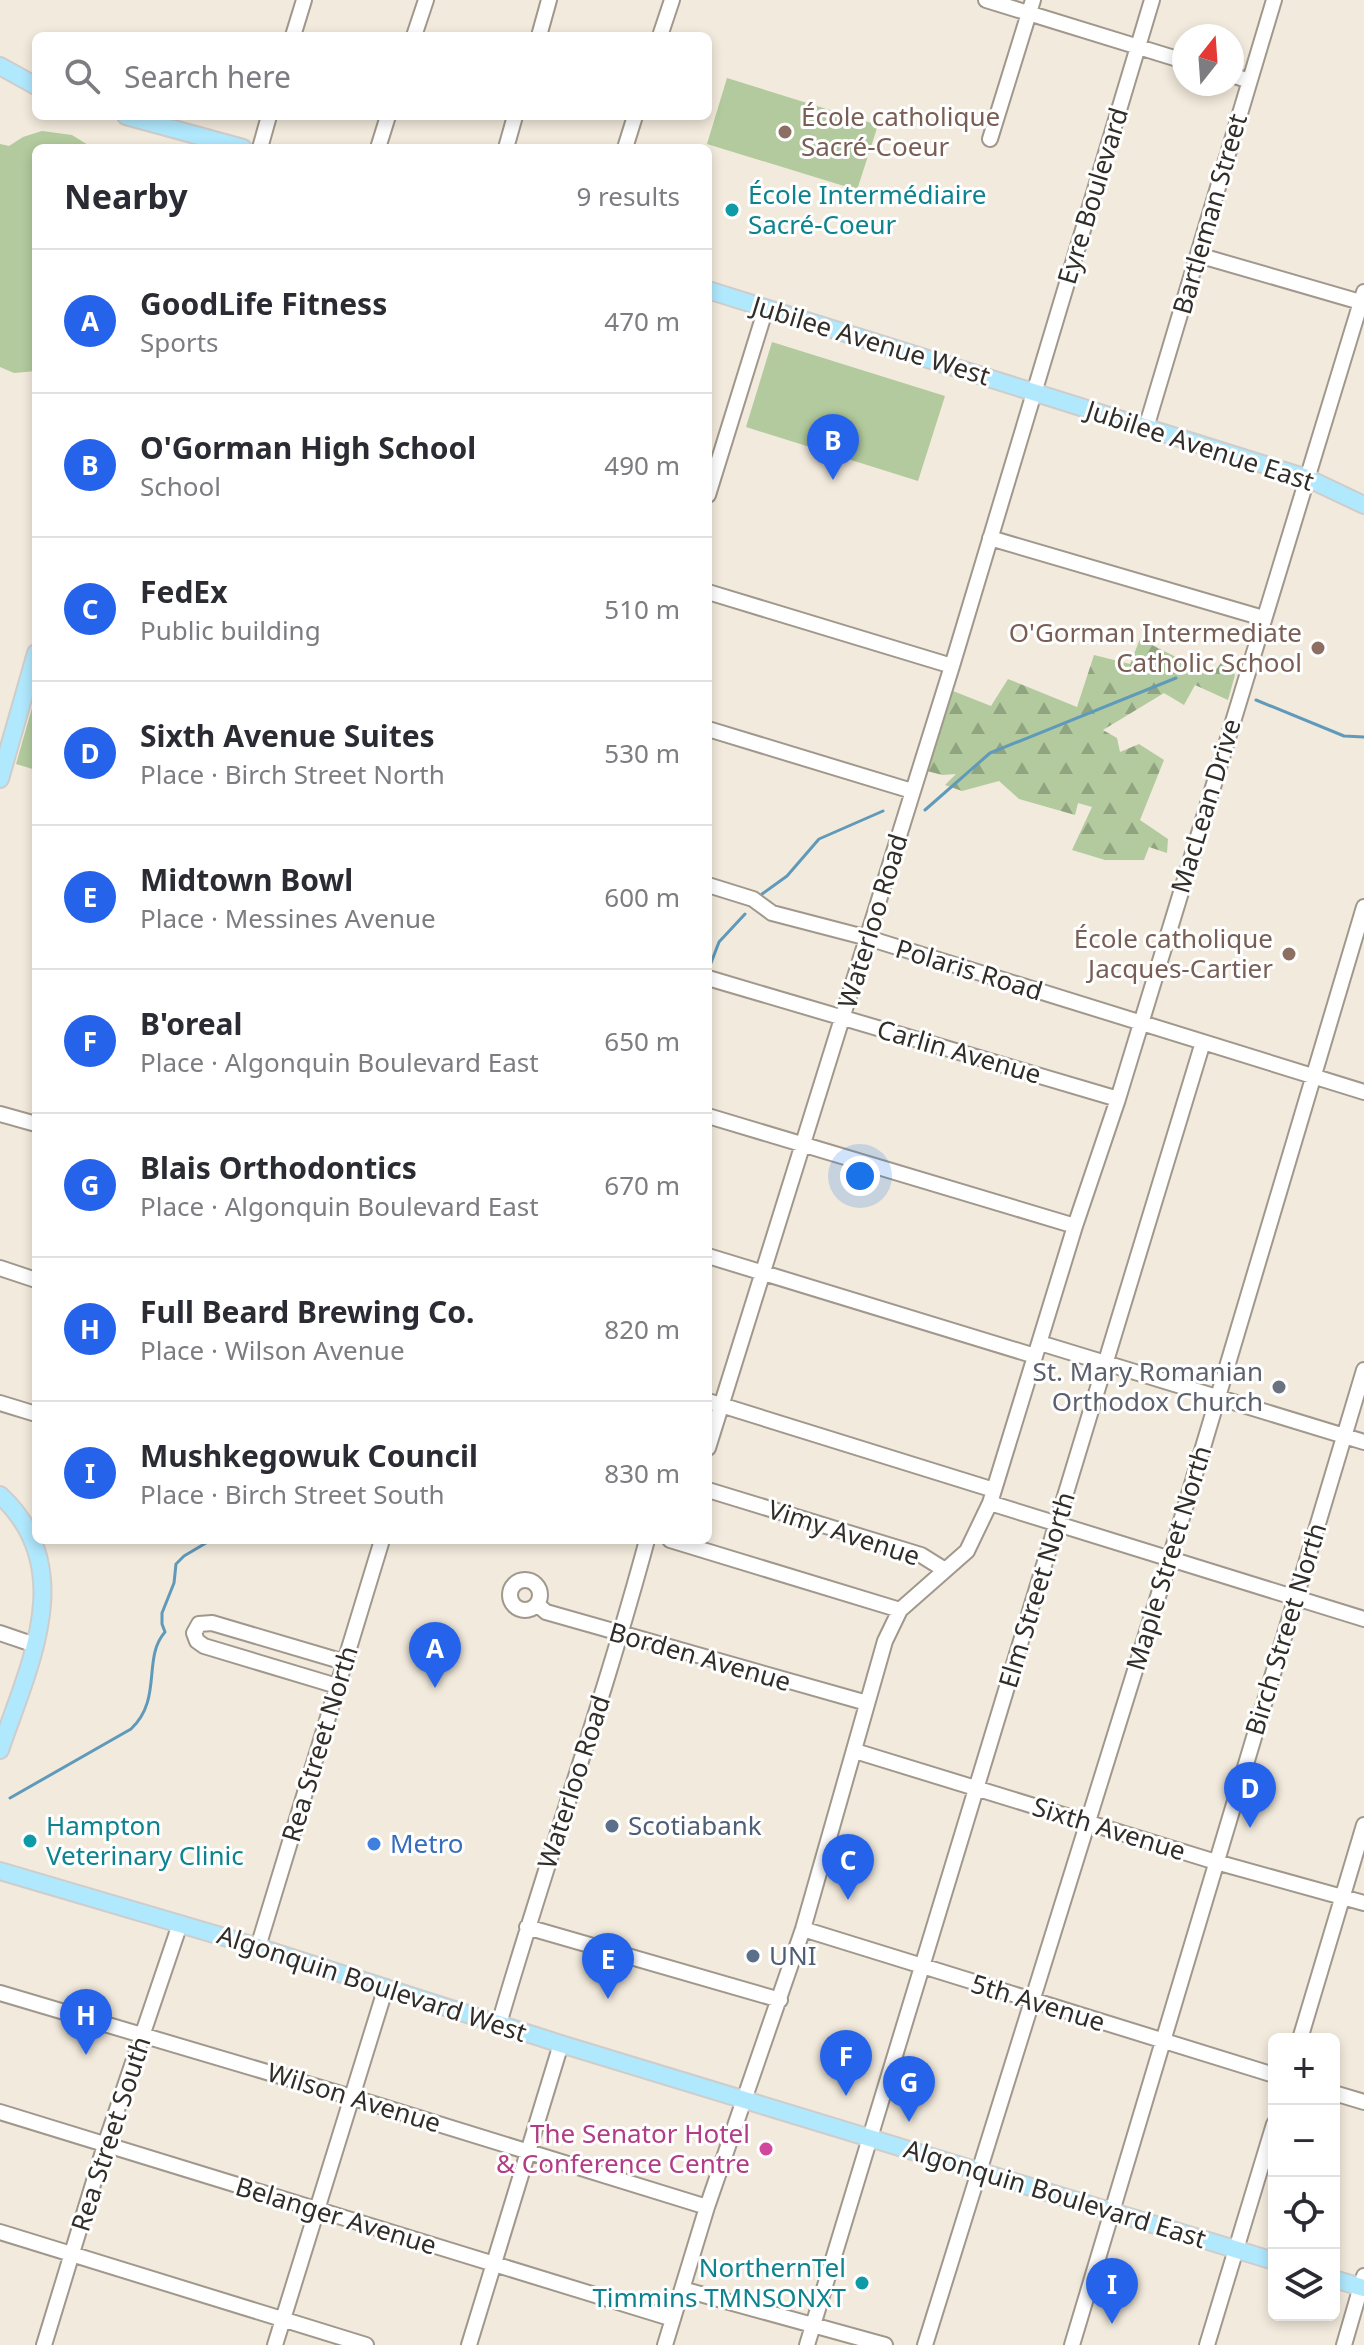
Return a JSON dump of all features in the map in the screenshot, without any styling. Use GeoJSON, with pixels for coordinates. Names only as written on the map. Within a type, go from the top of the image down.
{"type":"FeatureCollection","features":[{"type":"Feature","properties":{"kind":"main road"},"geometry":{"type":"LineString","coordinates":[[0,66],[32,84]]}},
{"type":"Feature","properties":{"kind":"main road"},"geometry":{"type":"LineString","coordinates":[[139,120],[227,144]]}},
{"type":"Feature","properties":{"kind":"main road"},"geometry":{"type":"LineString","coordinates":[[171,130],[195,144]]}},
{"type":"Feature","properties":{"kind":"main road","name":"Jubilee Avenue West"},"geometry":{"type":"LineString","coordinates":[[712,291],[1034,392]]}},
{"type":"Feature","properties":{"kind":"main road","name":"Jubilee Avenue East"},"geometry":{"type":"LineString","coordinates":[[1034,392],[1307,478],[1364,505]]}},
{"type":"Feature","properties":{"kind":"main road"},"geometry":{"type":"LineString","coordinates":[[0,779],[32,667]]}},
{"type":"Feature","properties":{"kind":"main road"},"geometry":{"type":"LineString","coordinates":[[0,1495],[32,1532]]}},
{"type":"Feature","properties":{"kind":"main road"},"geometry":{"type":"LineString","coordinates":[[0,1750],[35,1645],[42,1614],[44,1581],[39,1544]]}},
{"type":"Feature","properties":{"kind":"main road","name":"Algonquin Boulevard West"},"geometry":{"type":"LineString","coordinates":[[3,1869],[743,2100]]}},
{"type":"Feature","properties":{"kind":"main road","name":"Algonquin Boulevard East"},"geometry":{"type":"LineString","coordinates":[[743,2100],[1268,2259]]}},
{"type":"Feature","properties":{"kind":"main road"},"geometry":{"type":"LineString","coordinates":[[1340,2280],[1363,2284]]}},
{"type":"Feature","properties":{"kind":"street"},"geometry":{"type":"LineString","coordinates":[[294,32],[304,0]]}},
{"type":"Feature","properties":{"kind":"street"},"geometry":{"type":"LineString","coordinates":[[415,32],[426,0]]}},
{"type":"Feature","properties":{"kind":"street"},"geometry":{"type":"LineString","coordinates":[[540,32],[549,0]]}},
{"type":"Feature","properties":{"kind":"street"},"geometry":{"type":"LineString","coordinates":[[661,32],[672,0]]}},
{"type":"Feature","properties":{"kind":"street"},"geometry":{"type":"LineString","coordinates":[[986,0],[1031,7],[1172,57]]}},
{"type":"Feature","properties":{"kind":"street","name":"Eyre Boulevard"},"geometry":{"type":"LineString","coordinates":[[1034,392],[1152,0]]}},
{"type":"Feature","properties":{"kind":"street","name":"Bartleman Street"},"geometry":{"type":"LineString","coordinates":[[1146,428],[1274,0]]}},
{"type":"Feature","properties":{"kind":"street"},"geometry":{"type":"LineString","coordinates":[[990,139],[1031,7]]}},
{"type":"Feature","properties":{"kind":"street"},"geometry":{"type":"LineString","coordinates":[[1244,79],[1249,81]]}},
{"type":"Feature","properties":{"kind":"street"},"geometry":{"type":"LineString","coordinates":[[261,144],[268,120]]}},
{"type":"Feature","properties":{"kind":"street"},"geometry":{"type":"LineString","coordinates":[[379,144],[387,120]]}},
{"type":"Feature","properties":{"kind":"street"},"geometry":{"type":"LineString","coordinates":[[507,144],[514,120]]}},
{"type":"Feature","properties":{"kind":"street"},"geometry":{"type":"LineString","coordinates":[[626,144],[634,120]]}},
{"type":"Feature","properties":{"kind":"street"},"geometry":{"type":"LineString","coordinates":[[1198,255],[1363,299]]}},
{"type":"Feature","properties":{"kind":"street","name":"MacLean Drive"},"geometry":{"type":"LineString","coordinates":[[992,1496],[1075,1226],[1118,1099],[1363,299]]}},
{"type":"Feature","properties":{"kind":"street"},"geometry":{"type":"LineString","coordinates":[[714,453],[766,308]]}},
{"type":"Feature","properties":{"kind":"street","name":"Waterloo Road"},"geometry":{"type":"LineString","coordinates":[[715,1403],[762,1272],[844,1019],[1034,392]]}},
{"type":"Feature","properties":{"kind":"street"},"geometry":{"type":"LineString","coordinates":[[990,538],[1263,618]]}},
{"type":"Feature","properties":{"kind":"street"},"geometry":{"type":"LineString","coordinates":[[712,593],[952,666]]}},
{"type":"Feature","properties":{"kind":"street"},"geometry":{"type":"LineString","coordinates":[[712,730],[912,791]]}},
{"type":"Feature","properties":{"kind":"street","name":"Polaris Road"},"geometry":{"type":"LineString","coordinates":[[712,886],[753,899],[772,913],[868,938],[1364,1092]]}},
{"type":"Feature","properties":{"kind":"street","name":"Maple Street North"},"geometry":{"type":"LineString","coordinates":[[925,2345],[1170,1558],[1364,907]]}},
{"type":"Feature","properties":{"kind":"street","name":"Carlin Avenue"},"geometry":{"type":"LineString","coordinates":[[712,979],[1118,1099]]}},
{"type":"Feature","properties":{"kind":"street","name":"Elm Street North"},"geometry":{"type":"LineString","coordinates":[[807,2345],[1203,1042]]}},
{"type":"Feature","properties":{"kind":"street"},"geometry":{"type":"LineString","coordinates":[[0,1114],[32,1123]]}},
{"type":"Feature","properties":{"kind":"street"},"geometry":{"type":"LineString","coordinates":[[712,1117],[1075,1226]]}},
{"type":"Feature","properties":{"kind":"street"},"geometry":{"type":"LineString","coordinates":[[712,1257],[1038,1350],[1105,1363],[1364,1442]]}},
{"type":"Feature","properties":{"kind":"street"},"geometry":{"type":"LineString","coordinates":[[0,1268],[32,1279]]}},
{"type":"Feature","properties":{"kind":"street","name":"Birch Street North"},"geometry":{"type":"LineString","coordinates":[[1072,2345],[1364,1370]]}},
{"type":"Feature","properties":{"kind":"street"},"geometry":{"type":"LineString","coordinates":[[0,1403],[32,1413]]}},
{"type":"Feature","properties":{"kind":"street"},"geometry":{"type":"LineString","coordinates":[[715,1403],[992,1496],[1057,1523],[1364,1619]]}},
{"type":"Feature","properties":{"kind":"street","name":"Vimy Avenue"},"geometry":{"type":"LineString","coordinates":[[712,1491],[921,1555],[945,1570],[967,1551],[992,1496]]}},
{"type":"Feature","properties":{"kind":"street","name":"Rea Street North"},"geometry":{"type":"LineString","coordinates":[[258,1947],[381,1544]]}},
{"type":"Feature","properties":{"kind":"street","name":"Waterloo Road"},"geometry":{"type":"LineString","coordinates":[[499,2024],[621,1635],[646,1544]]}},
{"type":"Feature","properties":{"kind":"street"},"geometry":{"type":"LineString","coordinates":[[683,1544],[900,1610]]}},
{"type":"Feature","properties":{"kind":"street"},"geometry":{"type":"LineString","coordinates":[[665,2345],[707,2207],[803,1929],[885,1641],[900,1610],[945,1570]]}},
{"type":"Feature","properties":{"kind":"street","name":"Borden Avenue"},"geometry":{"type":"LineString","coordinates":[[537,1604],[546,1612],[621,1635],[867,1703]]}},
{"type":"Feature","properties":{"kind":"street"},"geometry":{"type":"LineString","coordinates":[[337,1686],[204,1646],[197,1641],[194,1633],[199,1624],[212,1623],[344,1662]]}},
{"type":"Feature","properties":{"kind":"street"},"geometry":{"type":"LineString","coordinates":[[0,1633],[35,1645]]}},
{"type":"Feature","properties":{"kind":"street","name":"Sixth Avenue"},"geometry":{"type":"LineString","coordinates":[[855,1751],[1216,1862],[1364,1903]]}},
{"type":"Feature","properties":{"kind":"street"},"geometry":{"type":"LineString","coordinates":[[1302,2033],[1364,1825]]}},
{"type":"Feature","properties":{"kind":"street","name":"Rea Street South"},"geometry":{"type":"LineString","coordinates":[[44,2345],[105,2145],[180,1924]]}},
{"type":"Feature","properties":{"kind":"street"},"geometry":{"type":"LineString","coordinates":[[527,1927],[780,2000]]}},
{"type":"Feature","properties":{"kind":"street","name":"5th Avenue"},"geometry":{"type":"LineString","coordinates":[[803,1929],[1268,2073]]}},
{"type":"Feature","properties":{"kind":"street"},"geometry":{"type":"LineString","coordinates":[[275,2345],[386,1987]]}},
{"type":"Feature","properties":{"kind":"street","name":"Wilson Avenue"},"geometry":{"type":"LineString","coordinates":[[0,1993],[707,2207]]}},
{"type":"Feature","properties":{"kind":"street"},"geometry":{"type":"LineString","coordinates":[[469,2345],[561,2044]]}},
{"type":"Feature","properties":{"kind":"street"},"geometry":{"type":"LineString","coordinates":[[1340,2095],[1364,2102]]}},
{"type":"Feature","properties":{"kind":"street","name":"Belanger Avenue"},"geometry":{"type":"LineString","coordinates":[[0,2112],[673,2319]]}},
{"type":"Feature","properties":{"kind":"street"},"geometry":{"type":"LineString","coordinates":[[1207,2345],[1268,2143]]}},
{"type":"Feature","properties":{"kind":"street"},"geometry":{"type":"LineString","coordinates":[[0,2232],[366,2345]]}},
{"type":"Feature","properties":{"kind":"street"},"geometry":{"type":"LineString","coordinates":[[1344,2345],[1363,2284]]}},
{"type":"Feature","properties":{"kind":"street"},"geometry":{"type":"LineString","coordinates":[[682,2289],[885,2345]]}},
{"type":"Feature","properties":{"kind":"green space"},"geometry":{"type":"Polygon","coordinates":[[[727,78],[878,125],[857,190],[707,144],[727,78]]]}},
{"type":"Feature","properties":{"kind":"green space"},"geometry":{"type":"Polygon","coordinates":[[[42,131],[72,135],[87,144],[32,144],[32,371],[14,373],[0,367],[0,144],[9,146],[23,137],[42,131]]]}},
{"type":"Feature","properties":{"kind":"green space"},"geometry":{"type":"Polygon","coordinates":[[[772,342],[945,396],[918,481],[746,427],[772,342]]]}},
{"type":"Feature","properties":{"kind":"green space"},"geometry":{"type":"Polygon","coordinates":[[[1140,639],[1212,675],[1224,659],[1235,675],[1228,700],[1195,685],[1184,705],[1164,693],[1103,730],[1117,738],[1120,752],[1139,744],[1164,760],[1140,820],[1168,839],[1167,853],[1149,847],[1144,860],[1105,860],[1072,850],[1092,807],[1078,803],[1075,815],[1019,799],[999,781],[962,791],[945,785],[956,774],[942,775],[927,771],[953,691],[991,706],[1008,679],[1077,707],[1094,655],[1130,664],[1140,639]]]}},
{"type":"Feature","properties":{"kind":"green space"},"geometry":{"type":"Polygon","coordinates":[[[32,708],[32,769],[16,764],[32,708]]]}},
{"type":"Feature","properties":{"kind":"waterway"},"geometry":{"type":"LineString","coordinates":[[925,810],[990,753],[1176,678]]}},
{"type":"Feature","properties":{"kind":"waterway"},"geometry":{"type":"LineString","coordinates":[[1256,700],[1344,736],[1364,737]]}},
{"type":"Feature","properties":{"kind":"waterway"},"geometry":{"type":"LineString","coordinates":[[762,894],[787,876],[819,839],[883,811]]}},
{"type":"Feature","properties":{"kind":"waterway"},"geometry":{"type":"LineString","coordinates":[[712,960],[719,942],[745,914]]}},
{"type":"Feature","properties":{"kind":"waterway"},"geometry":{"type":"LineString","coordinates":[[10,1798],[131,1729],[141,1717],[150,1692],[154,1654],[165,1632],[162,1613],[174,1583],[176,1564],[204,1544]]}},
{"type":"Feature","properties":{"kind":"place","name":"École catholique Sacré-Coeur"},"geometry":{"type":"Point","coordinates":[785,132]}},
{"type":"Feature","properties":{"kind":"place","name":"École Intermédiaire Sacré-Coeur"},"geometry":{"type":"Point","coordinates":[732,210]}},
{"type":"Feature","properties":{"kind":"place","name":"O'Gorman High School"},"geometry":{"type":"Point","coordinates":[833,480]}},
{"type":"Feature","properties":{"kind":"place","name":"O'Gorman Intermediate Catholic School"},"geometry":{"type":"Point","coordinates":[1318,648]}},
{"type":"Feature","properties":{"kind":"place","name":"École catholique Jacques-Cartier"},"geometry":{"type":"Point","coordinates":[1289,954]}},
{"type":"Feature","properties":{"kind":"place","name":"St. Mary Romanian Orthodox Church"},"geometry":{"type":"Point","coordinates":[1279,1387]}},
{"type":"Feature","properties":{"kind":"place","name":"GoodLife Fitness"},"geometry":{"type":"Point","coordinates":[435,1688]}},
{"type":"Feature","properties":{"kind":"place","name":"Scotiabank"},"geometry":{"type":"Point","coordinates":[612,1826]}},
{"type":"Feature","properties":{"kind":"place","name":"Sixth Avenue Suites"},"geometry":{"type":"Point","coordinates":[1250,1828]}},
{"type":"Feature","properties":{"kind":"place","name":"Hampton Veterinary Clinic"},"geometry":{"type":"Point","coordinates":[30,1841]}},
{"type":"Feature","properties":{"kind":"place","name":"Metro"},"geometry":{"type":"Point","coordinates":[374,1844]}},
{"type":"Feature","properties":{"kind":"place","name":"FedEx"},"geometry":{"type":"Point","coordinates":[848,1900]}},
{"type":"Feature","properties":{"kind":"place","name":"UNI"},"geometry":{"type":"Point","coordinates":[753,1956]}},
{"type":"Feature","properties":{"kind":"place","name":"Midtown Bowl"},"geometry":{"type":"Point","coordinates":[608,1999]}},
{"type":"Feature","properties":{"kind":"place","name":"Full Beard Brewing Co."},"geometry":{"type":"Point","coordinates":[86,2055]}},
{"type":"Feature","properties":{"kind":"place","name":"B'oreal"},"geometry":{"type":"Point","coordinates":[846,2096]}},
{"type":"Feature","properties":{"kind":"place","name":"Blais Orthodontics"},"geometry":{"type":"Point","coordinates":[909,2122]}},
{"type":"Feature","properties":{"kind":"place","name":"The Senator Hotel & Conference Centre"},"geometry":{"type":"Point","coordinates":[766,2149]}},
{"type":"Feature","properties":{"kind":"place","name":"NorthernTel Timmins TMNSONXT"},"geometry":{"type":"Point","coordinates":[862,2283]}},
{"type":"Feature","properties":{"kind":"place","name":"Mushkegowuk Council"},"geometry":{"type":"Point","coordinates":[1112,2324]}}]}
